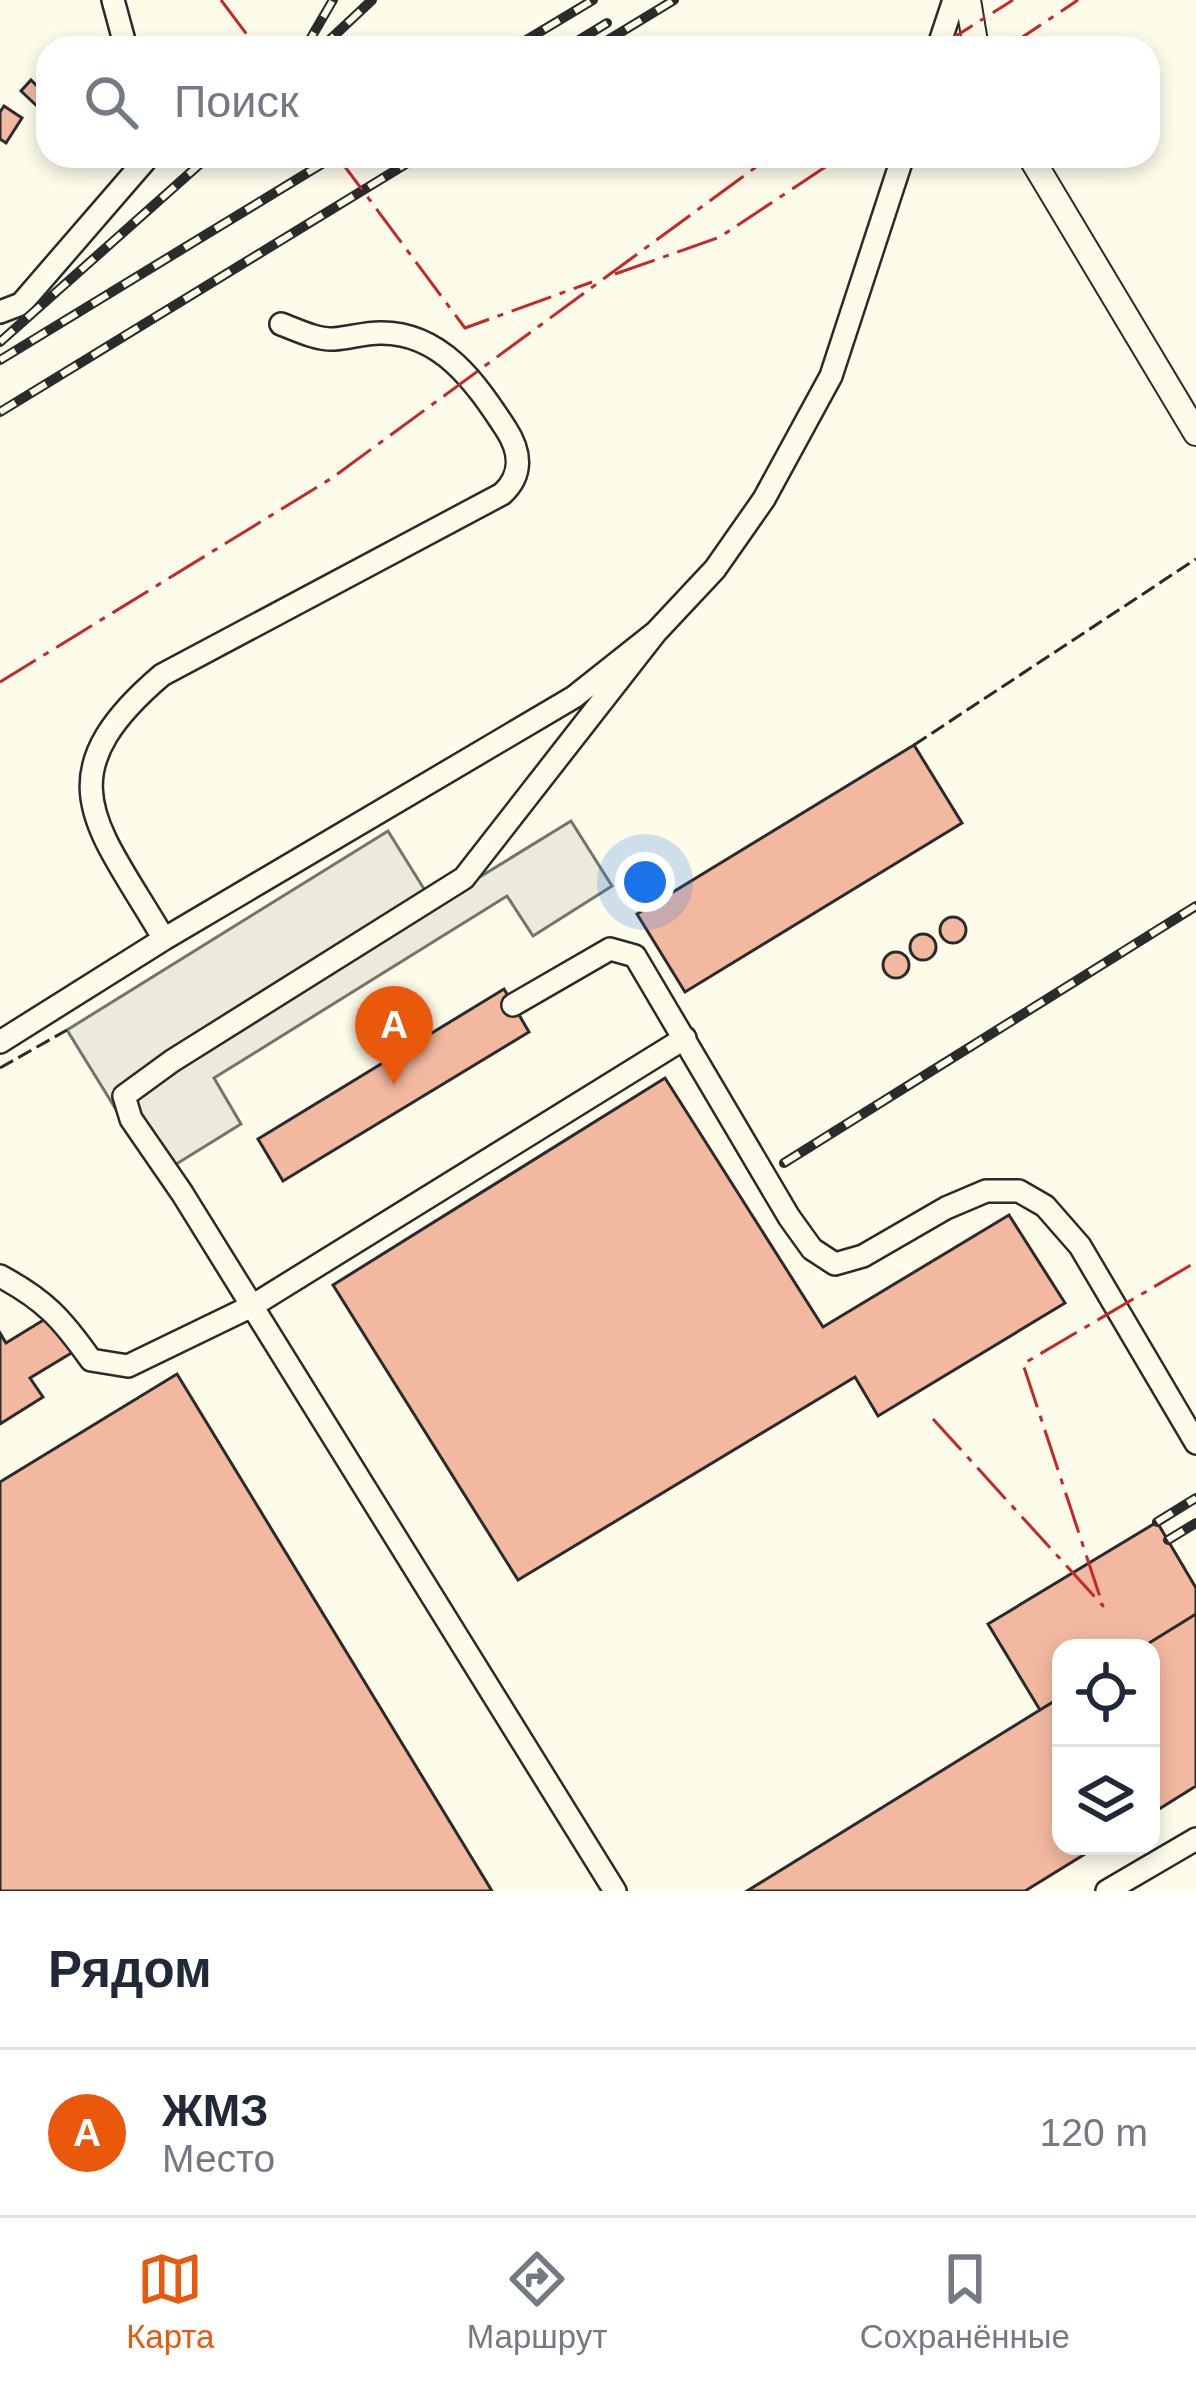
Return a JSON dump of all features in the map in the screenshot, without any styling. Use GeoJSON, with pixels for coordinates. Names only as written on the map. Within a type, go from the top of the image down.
{"type":"FeatureCollection","features":[{"type":"Feature","properties":{"kind":"main road"},"geometry":{"type":"LineString","coordinates":[[968,0],[974,36]]}},
{"type":"Feature","properties":{"kind":"main road"},"geometry":{"type":"LineString","coordinates":[[1037,168],[1196,434]]}},
{"type":"Feature","properties":{"kind":"street"},"geometry":{"type":"LineString","coordinates":[[113,0],[123,36]]}},
{"type":"Feature","properties":{"kind":"street"},"geometry":{"type":"LineString","coordinates":[[942,36],[954,0]]}},
{"type":"Feature","properties":{"kind":"street"},"geometry":{"type":"LineString","coordinates":[[0,312],[21,304],[139,168]]}},
{"type":"Feature","properties":{"kind":"street"},"geometry":{"type":"LineString","coordinates":[[615,1891],[131,1119],[124,1096],[464,878],[656,632],[715,569],[764,499],[831,376],[899,168]]}},
{"type":"Feature","properties":{"kind":"street"},"geometry":{"type":"LineString","coordinates":[[164,939],[104,835],[89,779],[102,740],[125,707],[162,675],[502,494],[519,472],[510,436],[477,384],[455,362],[418,341],[384,332],[329,340],[281,323]]}},
{"type":"Feature","properties":{"kind":"street"},"geometry":{"type":"LineString","coordinates":[[0,1042],[164,939],[574,697],[656,632]]}},
{"type":"Feature","properties":{"kind":"street"},"geometry":{"type":"LineString","coordinates":[[513,1005],[610,950],[635,956],[789,1217],[812,1249],[836,1264],[862,1256],[946,1208],[986,1192],[1019,1191],[1045,1206],[1080,1246],[1196,1444]]}},
{"type":"Feature","properties":{"kind":"street"},"geometry":{"type":"LineString","coordinates":[[0,1276],[34,1294],[60,1316],[91,1360],[128,1366],[252,1306],[685,1038]]}},
{"type":"Feature","properties":{"kind":"street"},"geometry":{"type":"LineString","coordinates":[[1107,1891],[1196,1839]]}},
{"type":"Feature","properties":{"kind":"shaded area"},"geometry":{"type":"Polygon","coordinates":[[[571,821],[612,886],[533,936],[507,896],[214,1078],[241,1124],[157,1176],[67,1030],[388,831],[434,905],[571,821]]]}},
{"type":"Feature","properties":{"kind":"building"},"geometry":{"type":"Polygon","coordinates":[[[31,80],[36,85],[36,105],[21,91],[31,80]]]}},
{"type":"Feature","properties":{"kind":"building"},"geometry":{"type":"Polygon","coordinates":[[[4,106],[22,118],[6,143],[0,139],[4,106]]]}},
{"type":"Feature","properties":{"kind":"building"},"geometry":{"type":"Polygon","coordinates":[[[914,745],[962,823],[685,992],[637,914],[914,745]]]}},
{"type":"Feature","properties":{"kind":"building"},"geometry":{"type":"Polygon","coordinates":[[[953,917],[963,920],[963,940],[953,943],[943,940],[940,930],[943,920],[953,917]]]}},
{"type":"Feature","properties":{"kind":"building"},"geometry":{"type":"Polygon","coordinates":[[[923,934],[933,937],[933,957],[923,960],[913,957],[910,947],[913,937],[923,934]]]}},
{"type":"Feature","properties":{"kind":"building"},"geometry":{"type":"Polygon","coordinates":[[[896,952],[906,955],[906,975],[896,978],[886,975],[883,965],[886,955],[896,952]]]}},
{"type":"Feature","properties":{"kind":"building"},"geometry":{"type":"Polygon","coordinates":[[[504,989],[529,1032],[283,1181],[258,1139],[504,989]]]}},
{"type":"Feature","properties":{"kind":"building"},"geometry":{"type":"Polygon","coordinates":[[[665,1078],[823,1327],[1009,1215],[1065,1303],[878,1416],[855,1377],[518,1580],[333,1285],[665,1078]]]}},
{"type":"Feature","properties":{"kind":"building"},"geometry":{"type":"Polygon","coordinates":[[[50,1316],[73,1352],[30,1378],[43,1397],[0,1424],[0,1333],[6,1343],[50,1316]]]}},
{"type":"Feature","properties":{"kind":"building"},"geometry":{"type":"Polygon","coordinates":[[[177,1374],[492,1891],[0,1891],[0,1482],[177,1374]]]}},
{"type":"Feature","properties":{"kind":"building"},"geometry":{"type":"Polygon","coordinates":[[[1157,1522],[1196,1588],[1196,1614],[1156,1639],[1052,1639],[1052,1703],[1040,1710],[988,1624],[1157,1522]]]}},
{"type":"Feature","properties":{"kind":"building"},"geometry":{"type":"Polygon","coordinates":[[[1196,1614],[1196,1786],[1160,1808],[1160,1639],[1156,1639],[1196,1614]]]}},
{"type":"Feature","properties":{"kind":"building"},"geometry":{"type":"Polygon","coordinates":[[[1052,1703],[1052,1855],[1083,1855],[1025,1891],[747,1891],[1052,1703]]]}},
{"type":"Feature","properties":{"kind":"railway"},"geometry":{"type":"LineString","coordinates":[[312,36],[333,0]]}},
{"type":"Feature","properties":{"kind":"railway"},"geometry":{"type":"LineString","coordinates":[[334,36],[372,0]]}},
{"type":"Feature","properties":{"kind":"railway"},"geometry":{"type":"LineString","coordinates":[[533,36],[593,0]]}},
{"type":"Feature","properties":{"kind":"railway"},"geometry":{"type":"LineString","coordinates":[[615,36],[674,0]]}},
{"type":"Feature","properties":{"kind":"railway"},"geometry":{"type":"LineString","coordinates":[[586,36],[607,23]]}},
{"type":"Feature","properties":{"kind":"railway"},"geometry":{"type":"LineString","coordinates":[[0,342],[196,168]]}},
{"type":"Feature","properties":{"kind":"railway"},"geometry":{"type":"LineString","coordinates":[[0,360],[315,168]]}},
{"type":"Feature","properties":{"kind":"railway"},"geometry":{"type":"LineString","coordinates":[[0,412],[399,168]]}},
{"type":"Feature","properties":{"kind":"railway"},"geometry":{"type":"LineString","coordinates":[[784,1163],[1196,906]]}},
{"type":"Feature","properties":{"kind":"railway"},"geometry":{"type":"LineString","coordinates":[[1157,1522],[1196,1498]]}},
{"type":"Feature","properties":{"kind":"railway"},"geometry":{"type":"LineString","coordinates":[[1168,1540],[1196,1523]]}},
{"type":"Feature","properties":{"kind":"fence"},"geometry":{"type":"LineString","coordinates":[[914,745],[1196,559]]}},
{"type":"Feature","properties":{"kind":"fence"},"geometry":{"type":"LineString","coordinates":[[0,1068],[67,1030]]}},
{"type":"Feature","properties":{"kind":"power"},"geometry":{"type":"LineString","coordinates":[[221,0],[248,36]]}},
{"type":"Feature","properties":{"kind":"power"},"geometry":{"type":"LineString","coordinates":[[956,36],[1013,0]]}},
{"type":"Feature","properties":{"kind":"power"},"geometry":{"type":"LineString","coordinates":[[1024,36],[1078,0]]}},
{"type":"Feature","properties":{"kind":"power"},"geometry":{"type":"LineString","coordinates":[[346,168],[465,328],[592,282]]}},
{"type":"Feature","properties":{"kind":"power"},"geometry":{"type":"LineString","coordinates":[[0,682],[332,478],[755,168]]}},
{"type":"Feature","properties":{"kind":"power"},"geometry":{"type":"LineString","coordinates":[[615,274],[720,237],[824,168]]}},
{"type":"Feature","properties":{"kind":"power"},"geometry":{"type":"LineString","coordinates":[[933,1419],[1103,1606],[1023,1364],[1196,1262]]}},
{"type":"Feature","properties":{"kind":"place","name":"ЖМЗ"},"geometry":{"type":"Point","coordinates":[394,1085]}}]}
